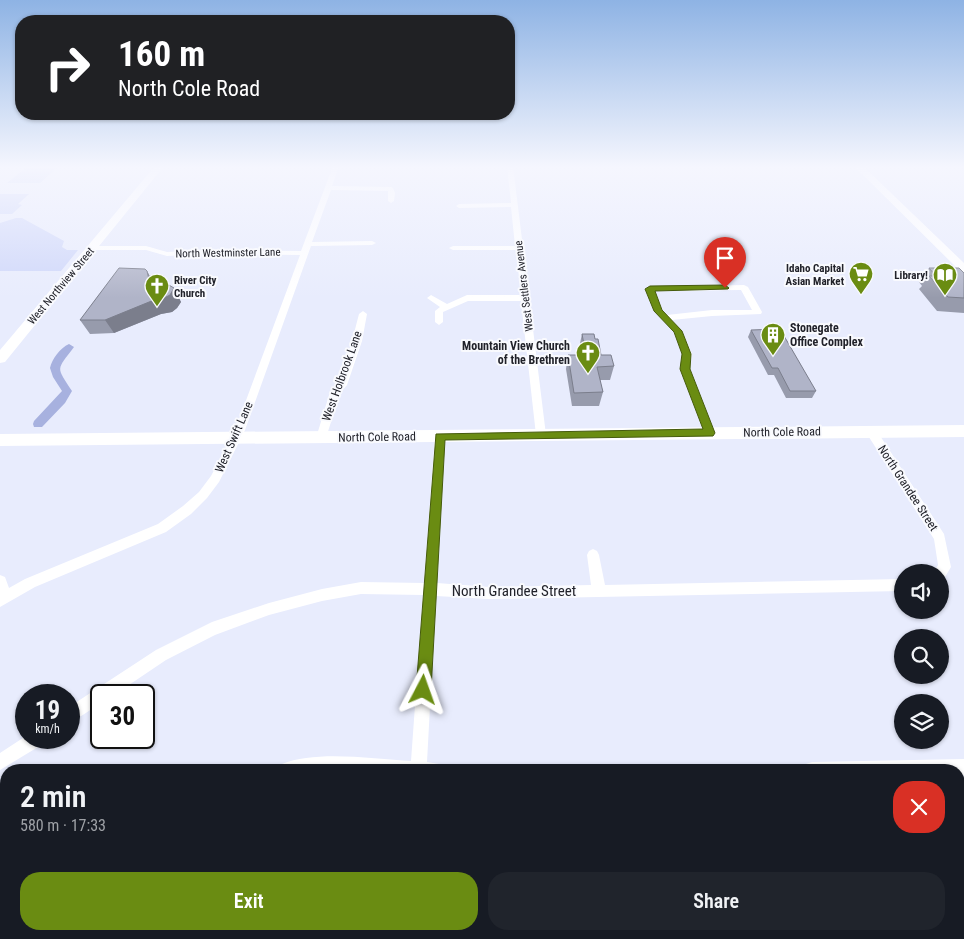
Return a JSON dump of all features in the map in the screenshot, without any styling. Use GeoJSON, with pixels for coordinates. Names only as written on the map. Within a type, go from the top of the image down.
{"type":"FeatureCollection","features":[{"type":"Feature","properties":{"kind":"main road","name":"West Northview Street"},"geometry":{"type":"LineString","coordinates":[[0,359],[124,210]]}},
{"type":"Feature","properties":{"kind":"main road"},"geometry":{"type":"LineString","coordinates":[[904,210],[964,268]]}},
{"type":"Feature","properties":{"kind":"main road","name":"North Cole Road"},"geometry":{"type":"LineString","coordinates":[[0,440],[964,431]]}},
{"type":"Feature","properties":{"kind":"street","name":"West Swift Lane"},"geometry":{"type":"LineString","coordinates":[[0,581],[3,599],[30,583],[162,528],[187,510],[203,495],[215,479],[235,439],[320,210]]}},
{"type":"Feature","properties":{"kind":"street","name":"West Settlers Avenue"},"geometry":{"type":"LineString","coordinates":[[515,210],[541,435]]}},
{"type":"Feature","properties":{"kind":"street","name":"North Westminster Lane"},"geometry":{"type":"LineString","coordinates":[[92,248],[146,248],[167,254],[372,243]]}},
{"type":"Feature","properties":{"kind":"street"},"geometry":{"type":"LineString","coordinates":[[453,248],[520,248]]}},
{"type":"Feature","properties":{"kind":"street"},"geometry":{"type":"LineString","coordinates":[[665,318],[712,312],[758,312],[744,287],[650,289],[658,311],[665,318],[678,331],[687,354],[685,369],[710,433]]}},
{"type":"Feature","properties":{"kind":"street"},"geometry":{"type":"LineString","coordinates":[[431,298],[446,307]]}},
{"type":"Feature","properties":{"kind":"street"},"geometry":{"type":"LineString","coordinates":[[439,322],[439,311],[467,298],[526,298]]}},
{"type":"Feature","properties":{"kind":"street","name":"West Holbrook Lane"},"geometry":{"type":"LineString","coordinates":[[321,438],[335,392],[342,385],[357,341],[363,314]]}},
{"type":"Feature","properties":{"kind":"street","name":"North Grandee Street"},"geometry":{"type":"LineString","coordinates":[[871,431],[940,538],[944,564]]}},
{"type":"Feature","properties":{"kind":"street"},"geometry":{"type":"LineString","coordinates":[[423,764],[430,590],[440,436]]}},
{"type":"Feature","properties":{"kind":"street"},"geometry":{"type":"LineString","coordinates":[[593,555],[599,591]]}},
{"type":"Feature","properties":{"kind":"street","name":"North Grandee Street"},"geometry":{"type":"LineString","coordinates":[[80,709],[161,655],[212,629],[269,609],[322,595],[361,588],[399,587],[489,593],[894,585]]}},
{"type":"Feature","properties":{"kind":"street"},"geometry":{"type":"LineString","coordinates":[[0,762],[20,749]]}},
{"type":"Feature","properties":{"kind":"shaded area"},"geometry":{"type":"Polygon","coordinates":[[[0,210],[17,210],[12,214],[0,214],[0,210]]]}},
{"type":"Feature","properties":{"kind":"shaded area"},"geometry":{"type":"Polygon","coordinates":[[[22,218],[64,241],[62,247],[67,250],[78,250],[61,271],[0,271],[0,223],[22,218]]]}},
{"type":"Feature","properties":{"kind":"building"},"geometry":{"type":"Polygon","coordinates":[[[119,268],[145,269],[149,280],[155,277],[174,288],[170,295],[164,298],[154,300],[105,320],[80,320],[119,268]]]}},
{"type":"Feature","properties":{"kind":"building"},"geometry":{"type":"Polygon","coordinates":[[[929,268],[959,268],[964,273],[964,298],[948,297],[929,276],[936,276],[929,268]]]}},
{"type":"Feature","properties":{"kind":"building","name":"Stonegate Office Complex"},"geometry":{"type":"Polygon","coordinates":[[[780,329],[816,391],[790,391],[778,368],[772,368],[751,330],[780,329]]]}},
{"type":"Feature","properties":{"kind":"building"},"geometry":{"type":"Polygon","coordinates":[[[582,334],[594,334],[595,339],[598,339],[601,355],[611,355],[614,366],[597,367],[603,392],[574,393],[568,355],[586,355],[582,334]]]}},
{"type":"Feature","properties":{"kind":"waterway"},"geometry":{"type":"LineString","coordinates":[[38,424],[67,391],[57,377],[54,368],[69,347]]}},
{"type":"Feature","properties":{"kind":"place","name":"Idaho Capital Asian Market"},"geometry":{"type":"Point","coordinates":[861,295]}},
{"type":"Feature","properties":{"kind":"place","name":"Library!"},"geometry":{"type":"Point","coordinates":[945,296]}},
{"type":"Feature","properties":{"kind":"place","name":"River City Church"},"geometry":{"type":"Point","coordinates":[157,307]}},
{"type":"Feature","properties":{"kind":"place","name":"Stonegate Office Complex"},"geometry":{"type":"Point","coordinates":[773,356]}},
{"type":"Feature","properties":{"kind":"place","name":"Mountain View Church of the Brethren"},"geometry":{"type":"Point","coordinates":[588,374]}},
{"type":"Feature","properties":{"kind":"route"},"geometry":{"type":"LineString","coordinates":[[423,690],[440,436],[710,433],[685,369],[687,354],[678,331],[658,311],[650,289],[725,288]]}}]}
